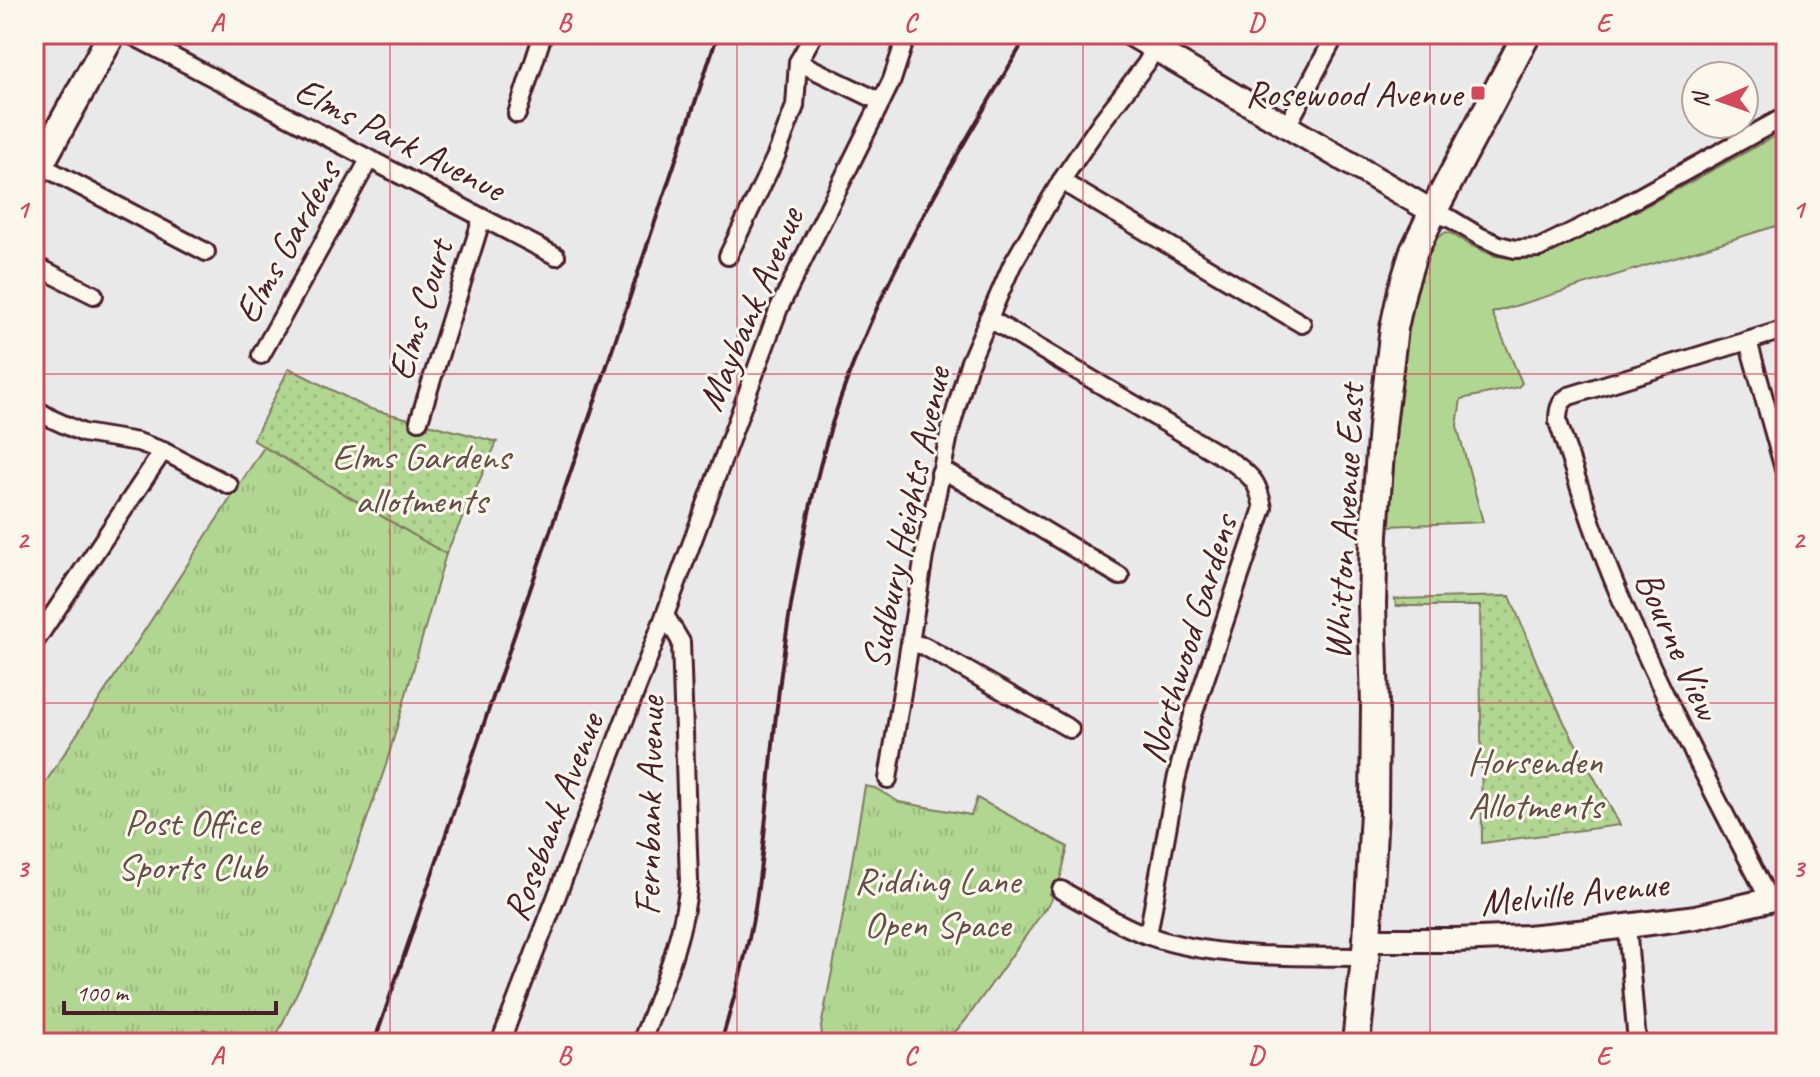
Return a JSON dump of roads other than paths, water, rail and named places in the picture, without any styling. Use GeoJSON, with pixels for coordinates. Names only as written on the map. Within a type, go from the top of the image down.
{"type":"FeatureCollection","features":[{"type":"Feature","properties":{"kind":"main road"},"geometry":{"type":"LineString","coordinates":[[36,169],[112,34]]}},
{"type":"Feature","properties":{"kind":"main road","name":"Whitton Avenue East"},"geometry":{"type":"LineString","coordinates":[[1356,1043],[1366,948],[1374,812],[1374,534],[1382,426],[1394,328],[1414,251],[1527,34]]}},
{"type":"Feature","properties":{"kind":"street","name":"Elms Park Avenue"},"geometry":{"type":"LineString","coordinates":[[129,34],[556,256]]}},
{"type":"Feature","properties":{"kind":"street"},"geometry":{"type":"LineString","coordinates":[[517,114],[543,34]]}},
{"type":"Feature","properties":{"kind":"street"},"geometry":{"type":"LineString","coordinates":[[728,256],[776,156],[795,106],[798,62],[814,34]]}},
{"type":"Feature","properties":{"kind":"street","name":"Maybank Avenue"},"geometry":{"type":"LineString","coordinates":[[665,615],[779,308],[892,80],[907,34]]}},
{"type":"Feature","properties":{"kind":"street"},"geometry":{"type":"LineString","coordinates":[[1130,34],[1159,41],[1287,126],[1433,212],[1479,236],[1515,249],[1539,248],[1608,214],[1786,116]]}},
{"type":"Feature","properties":{"kind":"street"},"geometry":{"type":"LineString","coordinates":[[1287,126],[1336,34]]}},
{"type":"Feature","properties":{"kind":"street","name":"Sudbury Heights Avenue"},"geometry":{"type":"LineString","coordinates":[[888,779],[940,473],[969,364],[1012,265],[1061,181],[1146,64],[1159,41]]}},
{"type":"Feature","properties":{"kind":"street"},"geometry":{"type":"LineString","coordinates":[[798,62],[881,102]]}},
{"type":"Feature","properties":{"kind":"street","name":"Elms Gardens"},"geometry":{"type":"LineString","coordinates":[[261,355],[369,160]]}},
{"type":"Feature","properties":{"kind":"street"},"geometry":{"type":"LineString","coordinates":[[36,169],[206,252]]}},
{"type":"Feature","properties":{"kind":"street"},"geometry":{"type":"LineString","coordinates":[[1061,181],[1302,324]]}},
{"type":"Feature","properties":{"kind":"street","name":"Elms Court"},"geometry":{"type":"LineString","coordinates":[[419,421],[482,218]]}},
{"type":"Feature","properties":{"kind":"street"},"geometry":{"type":"LineString","coordinates":[[34,265],[94,295]]}},
{"type":"Feature","properties":{"kind":"street","name":"Northwood Gardens"},"geometry":{"type":"LineString","coordinates":[[988,318],[1235,464],[1252,477],[1260,491],[1263,508],[1193,715],[1176,780],[1148,935]]}},
{"type":"Feature","properties":{"kind":"street"},"geometry":{"type":"LineString","coordinates":[[1786,329],[1748,341],[1786,476]]}},
{"type":"Feature","properties":{"kind":"street","name":"Bourne View"},"geometry":{"type":"LineString","coordinates":[[1748,341],[1569,396],[1560,405],[1558,422],[1587,511],[1618,591],[1691,751],[1778,898]]}},
{"type":"Feature","properties":{"kind":"street"},"geometry":{"type":"LineString","coordinates":[[34,408],[83,433],[138,442],[163,451],[229,485]]}},
{"type":"Feature","properties":{"kind":"street"},"geometry":{"type":"LineString","coordinates":[[34,643],[163,451]]}},
{"type":"Feature","properties":{"kind":"street"},"geometry":{"type":"LineString","coordinates":[[940,473],[950,474],[1120,576]]}},
{"type":"Feature","properties":{"kind":"street","name":"Rosebank Avenue"},"geometry":{"type":"LineString","coordinates":[[500,1043],[665,615]]}},
{"type":"Feature","properties":{"kind":"street","name":"Fernbank Avenue"},"geometry":{"type":"LineString","coordinates":[[641,1043],[681,931],[689,881],[681,642],[665,615]]}},
{"type":"Feature","properties":{"kind":"street"},"geometry":{"type":"LineString","coordinates":[[910,643],[924,646],[1070,729]]}},
{"type":"Feature","properties":{"kind":"street"},"geometry":{"type":"LineString","coordinates":[[1061,890],[1117,922],[1189,947],[1236,953],[1366,948]]}},
{"type":"Feature","properties":{"kind":"street","name":"Melville Avenue"},"geometry":{"type":"LineString","coordinates":[[1366,948],[1527,937],[1627,926],[1696,917],[1778,898]]}},
{"type":"Feature","properties":{"kind":"street"},"geometry":{"type":"LineString","coordinates":[[1627,926],[1637,1043]]}},
{"type":"Feature","properties":{"kind":"railway"},"geometry":{"type":"LineString","coordinates":[[374,1043],[718,34]]}},
{"type":"Feature","properties":{"kind":"railway"},"geometry":{"type":"LineString","coordinates":[[721,1043],[755,908],[793,591],[819,470],[836,412],[881,299],[908,245],[1028,34]]}},
{"type":"Feature","properties":{"kind":"place","name":"Rosewood Avenue"},"geometry":{"type":"Point","coordinates":[1478,93]}},
{"type":"Feature","properties":{"kind":"park label","name":"Elms Gardens allotments"},"geometry":{"type":"Point","coordinates":[421,478]}},
{"type":"Feature","properties":{"kind":"park label","name":"Horsenden Allotments"},"geometry":{"type":"Point","coordinates":[1535,783]}},
{"type":"Feature","properties":{"kind":"park label","name":"Post Office Sports Club"},"geometry":{"type":"Point","coordinates":[192,844]}},
{"type":"Feature","properties":{"kind":"park label","name":"Ridding Lane Open Space"},"geometry":{"type":"Point","coordinates":[937,902]}}]}
